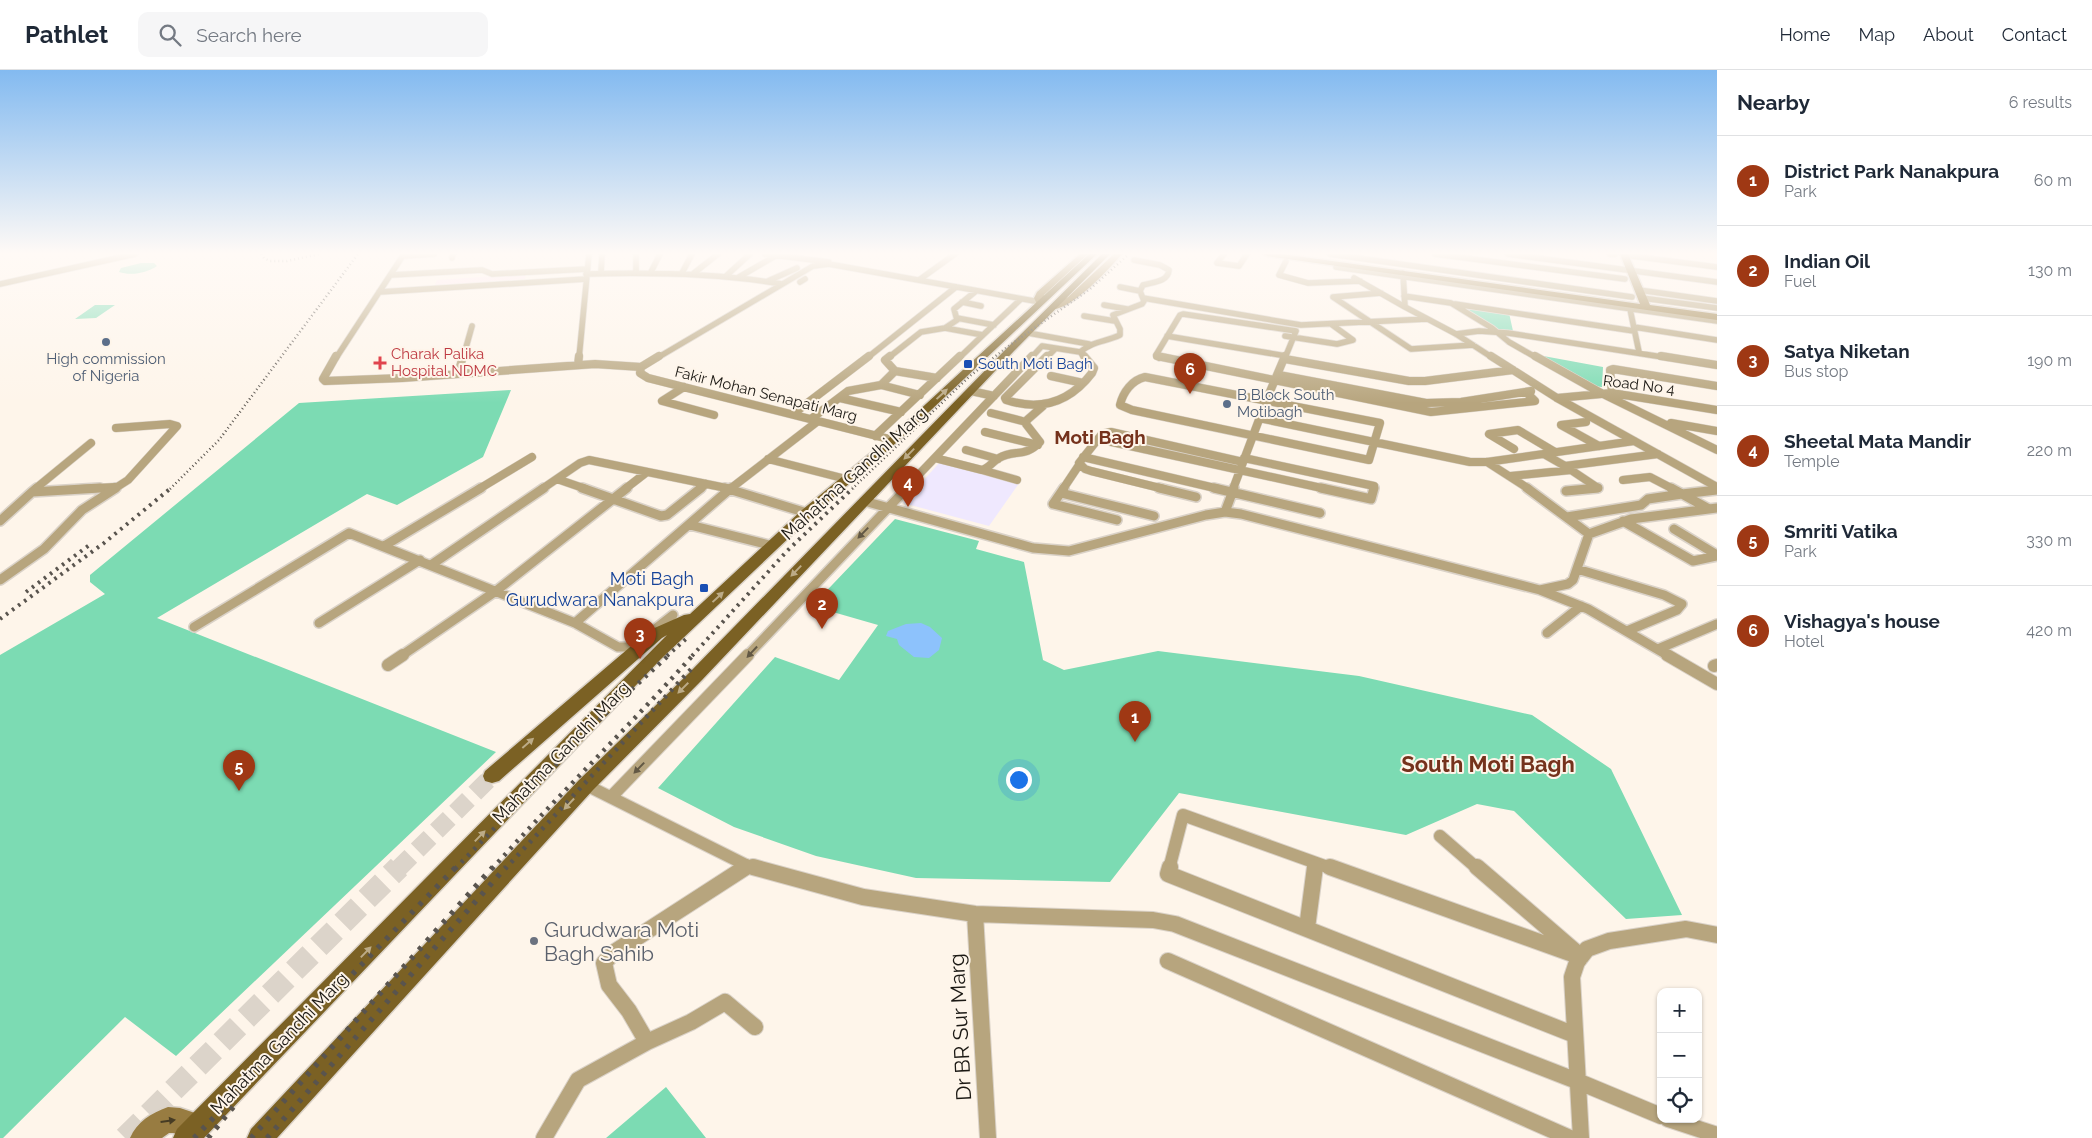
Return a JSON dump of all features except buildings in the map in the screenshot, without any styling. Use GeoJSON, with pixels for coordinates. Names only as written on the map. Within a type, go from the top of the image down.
{"type":"FeatureCollection","features":[{"type":"Feature","properties":{"kind":"main road","name":"Mahatma Gandhi Marg"},"geometry":{"type":"LineString","coordinates":[[192,1132],[649,662],[807,513],[1050,304]]}},
{"type":"Feature","properties":{"kind":"main road","name":"Mahatma Gandhi Marg"},"geometry":{"type":"LineString","coordinates":[[260,1138],[586,785],[696,676],[1028,332],[1051,304]]}},
{"type":"Feature","properties":{"kind":"main road"},"geometry":{"type":"LineString","coordinates":[[1652,304],[1717,317]]}},
{"type":"Feature","properties":{"kind":"main road"},"geometry":{"type":"LineString","coordinates":[[1663,304],[1717,310]]}},
{"type":"Feature","properties":{"kind":"main road"},"geometry":{"type":"LineString","coordinates":[[492,776],[656,634],[702,612]]}},
{"type":"Feature","properties":{"kind":"main road"},"geometry":{"type":"LineString","coordinates":[[144,1138],[160,1121],[165,1120],[173,1119],[192,1132]]}},
{"type":"Feature","properties":{"kind":"street"},"geometry":{"type":"LineString","coordinates":[[371,304],[323,379],[326,381],[402,378],[578,365],[641,366],[748,304]]}},
{"type":"Feature","properties":{"kind":"street"},"geometry":{"type":"LineString","coordinates":[[578,365],[583,304]]}},
{"type":"Feature","properties":{"kind":"street"},"geometry":{"type":"LineString","coordinates":[[793,414],[936,304]]}},
{"type":"Feature","properties":{"kind":"street"},"geometry":{"type":"LineString","coordinates":[[957,318],[953,310],[960,304]]}},
{"type":"Feature","properties":{"kind":"street"},"geometry":{"type":"LineString","coordinates":[[971,304],[981,306]]}},
{"type":"Feature","properties":{"kind":"street"},"geometry":{"type":"LineString","coordinates":[[876,436],[1016,304]]}},
{"type":"Feature","properties":{"kind":"street"},"geometry":{"type":"LineString","coordinates":[[1028,332],[1089,344],[1110,340],[1120,334],[1120,330],[1112,316],[1142,304]]}},
{"type":"Feature","properties":{"kind":"street"},"geometry":{"type":"LineString","coordinates":[[1170,304],[1297,331],[1337,344],[1353,340],[1331,324]]}},
{"type":"Feature","properties":{"kind":"street"},"geometry":{"type":"LineString","coordinates":[[1343,304],[1411,349],[1473,345]]}},
{"type":"Feature","properties":{"kind":"street"},"geometry":{"type":"LineString","coordinates":[[1399,304],[1456,334],[1557,398],[1717,488]]}},
{"type":"Feature","properties":{"kind":"street"},"geometry":{"type":"LineString","coordinates":[[1452,304],[1509,342],[1601,393],[1717,450]]}},
{"type":"Feature","properties":{"kind":"street"},"geometry":{"type":"LineString","coordinates":[[1457,304],[1717,340]]}},
{"type":"Feature","properties":{"kind":"street"},"geometry":{"type":"LineString","coordinates":[[1638,304],[1634,329],[1639,352]]}},
{"type":"Feature","properties":{"kind":"street"},"geometry":{"type":"LineString","coordinates":[[1649,304],[1717,321]]}},
{"type":"Feature","properties":{"kind":"street"},"geometry":{"type":"LineString","coordinates":[[1104,305],[1130,310]]}},
{"type":"Feature","properties":{"kind":"street"},"geometry":{"type":"LineString","coordinates":[[1428,319],[1331,324],[1297,331],[1181,314],[1158,352],[1431,412],[1446,412],[1535,401],[1526,392]]}},
{"type":"Feature","properties":{"kind":"street"},"geometry":{"type":"LineString","coordinates":[[1084,316],[1115,321]]}},
{"type":"Feature","properties":{"kind":"street"},"geometry":{"type":"LineString","coordinates":[[957,318],[994,325]]}},
{"type":"Feature","properties":{"kind":"street"},"geometry":{"type":"LineString","coordinates":[[945,328],[957,318]]}},
{"type":"Feature","properties":{"kind":"street"},"geometry":{"type":"LineString","coordinates":[[1379,328],[1420,325]]}},
{"type":"Feature","properties":{"kind":"street"},"geometry":{"type":"LineString","coordinates":[[458,374],[472,326]]}},
{"type":"Feature","properties":{"kind":"street"},"geometry":{"type":"LineString","coordinates":[[937,378],[895,372],[885,360],[921,332],[945,328],[983,336]]}},
{"type":"Feature","properties":{"kind":"street"},"geometry":{"type":"LineString","coordinates":[[1224,512],[1259,418],[1297,331]]}},
{"type":"Feature","properties":{"kind":"street"},"geometry":{"type":"LineString","coordinates":[[1456,334],[1494,332],[1717,365]]}},
{"type":"Feature","properties":{"kind":"street"},"geometry":{"type":"LineString","coordinates":[[1168,334],[1394,373],[1417,374],[1504,364]]}},
{"type":"Feature","properties":{"kind":"street"},"geometry":{"type":"LineString","coordinates":[[1080,352],[1089,344]]}},
{"type":"Feature","properties":{"kind":"street"},"geometry":{"type":"LineString","coordinates":[[611,797],[739,666],[1042,346],[1080,352],[1094,368],[1092,374],[1061,401],[1043,406],[1029,417],[1026,422]]}},
{"type":"Feature","properties":{"kind":"street"},"geometry":{"type":"LineString","coordinates":[[1043,406],[1014,402],[1005,398],[1055,349]]}},
{"type":"Feature","properties":{"kind":"street"},"geometry":{"type":"LineString","coordinates":[[1286,355],[1394,379],[1426,381],[1512,370]]}},
{"type":"Feature","properties":{"kind":"street","name":"Fakir Mohan Senapati Marg"},"geometry":{"type":"LineString","coordinates":[[641,366],[640,373],[643,375],[893,440]]}},
{"type":"Feature","properties":{"kind":"street"},"geometry":{"type":"LineString","coordinates":[[1612,393],[1613,382],[1610,370],[1613,369],[1717,386]]}},
{"type":"Feature","properties":{"kind":"street"},"geometry":{"type":"LineString","coordinates":[[881,385],[895,372]]}},
{"type":"Feature","properties":{"kind":"street"},"geometry":{"type":"LineString","coordinates":[[1417,374],[1426,381]]}},
{"type":"Feature","properties":{"kind":"street"},"geometry":{"type":"LineString","coordinates":[[1051,376],[1083,383]]}},
{"type":"Feature","properties":{"kind":"street"},"geometry":{"type":"LineString","coordinates":[[1145,377],[1380,423],[1368,460],[1253,437],[1132,410],[1120,405],[1121,400],[1137,380],[1145,377]]}},
{"type":"Feature","properties":{"kind":"street"},"geometry":{"type":"LineString","coordinates":[[1277,378],[1426,403],[1461,402],[1543,389]]}},
{"type":"Feature","properties":{"kind":"street"},"geometry":{"type":"LineString","coordinates":[[575,623],[730,489],[848,391],[881,385],[920,395]]}},
{"type":"Feature","properties":{"kind":"street"},"geometry":{"type":"LineString","coordinates":[[684,387],[658,403],[714,415]]}},
{"type":"Feature","properties":{"kind":"street"},"geometry":{"type":"LineString","coordinates":[[971,391],[994,396]]}},
{"type":"Feature","properties":{"kind":"street","name":"Road No 4"},"geometry":{"type":"LineString","coordinates":[[1557,398],[1612,393],[1717,410]]}},
{"type":"Feature","properties":{"kind":"street"},"geometry":{"type":"LineString","coordinates":[[840,398],[901,412]]}},
{"type":"Feature","properties":{"kind":"street"},"geometry":{"type":"LineString","coordinates":[[1436,403],[1446,412]]}},
{"type":"Feature","properties":{"kind":"street"},"geometry":{"type":"LineString","coordinates":[[966,450],[998,458],[1022,455],[1040,442],[1026,422],[991,413]]}},
{"type":"Feature","properties":{"kind":"street"},"geometry":{"type":"LineString","coordinates":[[1259,418],[1456,460],[1487,462],[1634,441]]}},
{"type":"Feature","properties":{"kind":"street"},"geometry":{"type":"LineString","coordinates":[[1658,421],[1717,432]]}},
{"type":"Feature","properties":{"kind":"street"},"geometry":{"type":"LineString","coordinates":[[1586,422],[1561,425],[1599,446]]}},
{"type":"Feature","properties":{"kind":"street"},"geometry":{"type":"LineString","coordinates":[[0,580],[44,549],[82,510],[119,487],[135,474],[177,426],[170,424],[116,428]]}},
{"type":"Feature","properties":{"kind":"street"},"geometry":{"type":"LineString","coordinates":[[1514,449],[1489,434],[1518,430],[1555,452]]}},
{"type":"Feature","properties":{"kind":"street"},"geometry":{"type":"LineString","coordinates":[[985,432],[1038,445]]}},
{"type":"Feature","properties":{"kind":"street"},"geometry":{"type":"LineString","coordinates":[[1117,520],[1053,504],[1081,461],[1104,432],[1111,432],[1242,463],[1372,499],[1374,486],[1242,463]]}},
{"type":"Feature","properties":{"kind":"street"},"geometry":{"type":"LineString","coordinates":[[0,521],[91,443]]}},
{"type":"Feature","properties":{"kind":"street"},"geometry":{"type":"LineString","coordinates":[[1544,454],[1598,488],[1566,492]]}},
{"type":"Feature","properties":{"kind":"street"},"geometry":{"type":"LineString","coordinates":[[1511,476],[1658,454]]}},
{"type":"Feature","properties":{"kind":"street"},"geometry":{"type":"LineString","coordinates":[[384,546],[532,457]]}},
{"type":"Feature","properties":{"kind":"street"},"geometry":{"type":"LineString","coordinates":[[768,458],[846,479]]}},
{"type":"Feature","properties":{"kind":"street"},"geometry":{"type":"LineString","coordinates":[[935,458],[1017,480]]}},
{"type":"Feature","properties":{"kind":"street"},"geometry":{"type":"LineString","coordinates":[[982,470],[988,469],[998,458]]}},
{"type":"Feature","properties":{"kind":"street"},"geometry":{"type":"LineString","coordinates":[[431,565],[580,463],[589,460],[730,489],[807,513]]}},
{"type":"Feature","properties":{"kind":"street"},"geometry":{"type":"LineString","coordinates":[[1081,461],[1320,513]]}},
{"type":"Feature","properties":{"kind":"street"},"geometry":{"type":"LineString","coordinates":[[1081,461],[1092,472],[1196,497]]}},
{"type":"Feature","properties":{"kind":"street"},"geometry":{"type":"LineString","coordinates":[[1487,462],[1511,476],[1589,534]]}},
{"type":"Feature","properties":{"kind":"street"},"geometry":{"type":"LineString","coordinates":[[388,665],[496,591],[647,472]]}},
{"type":"Feature","properties":{"kind":"street"},"geometry":{"type":"LineString","coordinates":[[1623,480],[1650,477],[1710,509],[1717,516]]}},
{"type":"Feature","properties":{"kind":"street"},"geometry":{"type":"LineString","coordinates":[[557,479],[664,516],[706,484]]}},
{"type":"Feature","properties":{"kind":"street"},"geometry":{"type":"LineString","coordinates":[[32,492],[119,487]]}},
{"type":"Feature","properties":{"kind":"street"},"geometry":{"type":"LineString","coordinates":[[1567,517],[1638,506],[1644,504],[1648,499],[1717,488]]}},
{"type":"Feature","properties":{"kind":"street"},"geometry":{"type":"LineString","coordinates":[[1060,493],[1154,516]]}},
{"type":"Feature","properties":{"kind":"street"},"geometry":{"type":"LineString","coordinates":[[864,501],[1033,548],[1069,550],[1090,547],[1206,515],[1224,512],[1241,514],[1540,590],[1581,606],[1717,684]]}},
{"type":"Feature","properties":{"kind":"street"},"geometry":{"type":"LineString","coordinates":[[1638,506],[1656,516]]}},
{"type":"Feature","properties":{"kind":"street"},"geometry":{"type":"LineString","coordinates":[[1589,534],[1623,521],[1710,509]]}},
{"type":"Feature","properties":{"kind":"street"},"geometry":{"type":"LineString","coordinates":[[1623,521],[1693,561],[1717,555]]}},
{"type":"Feature","properties":{"kind":"street"},"geometry":{"type":"LineString","coordinates":[[690,524],[773,546]]}},
{"type":"Feature","properties":{"kind":"street"},"geometry":{"type":"LineString","coordinates":[[1674,529],[1717,555]]}},
{"type":"Feature","properties":{"kind":"street"},"geometry":{"type":"LineString","coordinates":[[194,627],[350,533],[575,623],[618,647],[628,649],[673,615]]}},
{"type":"Feature","properties":{"kind":"street"},"geometry":{"type":"LineString","coordinates":[[1540,590],[1568,584],[1573,580],[1589,534]]}},
{"type":"Feature","properties":{"kind":"street"},"geometry":{"type":"LineString","coordinates":[[319,623],[420,560]]}},
{"type":"Feature","properties":{"kind":"street"},"geometry":{"type":"LineString","coordinates":[[1577,569],[1664,595],[1682,604],[1682,607],[1677,610],[1627,631]]}},
{"type":"Feature","properties":{"kind":"street"},"geometry":{"type":"LineString","coordinates":[[1547,633],[1581,606]]}},
{"type":"Feature","properties":{"kind":"street"},"geometry":{"type":"LineString","coordinates":[[1658,649],[1717,624]]}},
{"type":"Feature","properties":{"kind":"street"},"geometry":{"type":"LineString","coordinates":[[586,785],[748,866],[863,897],[975,914],[1132,918],[1175,924],[1577,1081],[1657,1114]]}},
{"type":"Feature","properties":{"kind":"street"},"geometry":{"type":"LineString","coordinates":[[1575,1035],[1168,874],[1183,816],[1581,957]]}},
{"type":"Feature","properties":{"kind":"street"},"geometry":{"type":"LineString","coordinates":[[1440,836],[1581,957]]}},
{"type":"Feature","properties":{"kind":"street"},"geometry":{"type":"LineString","coordinates":[[1307,928],[1316,863]]}},
{"type":"Feature","properties":{"kind":"street"},"geometry":{"type":"LineString","coordinates":[[646,1042],[629,1011],[609,985],[604,963],[613,953],[748,866]]}},
{"type":"Feature","properties":{"kind":"street","name":"Dr BR Sur Marg"},"geometry":{"type":"LineString","coordinates":[[975,914],[988,1138]]}},
{"type":"Feature","properties":{"kind":"street"},"geometry":{"type":"LineString","coordinates":[[1580,1138],[1572,977],[1581,957],[1587,949],[1609,941],[1686,930],[1717,935]]}},
{"type":"Feature","properties":{"kind":"street"},"geometry":{"type":"LineString","coordinates":[[1168,961],[1570,1138]]}},
{"type":"Feature","properties":{"kind":"street"},"geometry":{"type":"LineString","coordinates":[[544,1138],[578,1080],[646,1042],[691,1022],[725,1002],[755,1027]]}},
{"type":"Feature","properties":{"kind":"street"},"geometry":{"type":"LineString","coordinates":[[1678,1123],[1703,1138]]}},
{"type":"Feature","properties":{"kind":"street"},"geometry":{"type":"LineString","coordinates":[[1679,1123],[1717,1135]]}},
{"type":"Feature","properties":{"kind":"shaded area"},"geometry":{"type":"Polygon","coordinates":[[[940,462],[1020,482],[989,526],[903,503],[940,462]]]}},
{"type":"Feature","properties":{"kind":"green space"},"geometry":{"type":"Polygon","coordinates":[[[95,305],[115,305],[96,318],[75,319],[95,305]]]}},
{"type":"Feature","properties":{"kind":"green space"},"geometry":{"type":"Polygon","coordinates":[[[1454,306],[1509,313],[1513,331],[1498,329],[1454,306]]]}},
{"type":"Feature","properties":{"kind":"green space"},"geometry":{"type":"Polygon","coordinates":[[[1538,355],[1603,367],[1602,387],[1592,386],[1538,355]]]}},
{"type":"Feature","properties":{"kind":"green space"},"geometry":{"type":"Polygon","coordinates":[[[511,390],[483,457],[397,505],[367,494],[157,618],[496,752],[176,1056],[125,1017],[3,1138],[0,1138],[0,655],[105,594],[90,582],[90,575],[299,403],[511,390]]]}},
{"type":"Feature","properties":{"kind":"green space"},"geometry":{"type":"Polygon","coordinates":[[[895,519],[979,541],[976,549],[1024,562],[1043,660],[1064,670],[1158,651],[1359,676],[1532,715],[1611,769],[1682,915],[1626,919],[1514,811],[1477,804],[1406,835],[1179,793],[1110,882],[916,878],[816,856],[734,827],[658,788],[775,657],[839,680],[878,625],[812,606],[895,519]]]}},
{"type":"Feature","properties":{"kind":"green space"},"geometry":{"type":"Polygon","coordinates":[[[666,1087],[706,1138],[606,1138],[666,1087]]]}},
{"type":"Feature","properties":{"kind":"water"},"geometry":{"type":"Polygon","coordinates":[[[921,623],[930,627],[942,638],[939,650],[929,658],[914,657],[899,645],[897,639],[886,636],[888,631],[906,624],[921,623]]]}},
{"type":"Feature","properties":{"kind":"tunnel"},"geometry":{"type":"LineString","coordinates":[[398,869],[492,776]]}},
{"type":"Feature","properties":{"kind":"tunnel"},"geometry":{"type":"LineString","coordinates":[[125,1138],[399,867]]}},
{"type":"Feature","properties":{"kind":"railway"},"geometry":{"type":"LineString","coordinates":[[171,488],[219,440],[321,304]]}},
{"type":"Feature","properties":{"kind":"railway"},"geometry":{"type":"LineString","coordinates":[[852,489],[970,376],[1069,304]]}},
{"type":"Feature","properties":{"kind":"railway"},"geometry":{"type":"LineString","coordinates":[[0,619],[104,543],[171,488]]}},
{"type":"Feature","properties":{"kind":"railway"},"geometry":{"type":"LineString","coordinates":[[692,656],[787,551],[853,488]]}},
{"type":"Feature","properties":{"kind":"railway"},"geometry":{"type":"LineString","coordinates":[[26,592],[92,543]]}},
{"type":"Feature","properties":{"kind":"railway"},"geometry":{"type":"LineString","coordinates":[[667,656],[686,639]]}},
{"type":"Feature","properties":{"kind":"railway"},"geometry":{"type":"LineString","coordinates":[[455,869],[605,714],[669,655]]}},
{"type":"Feature","properties":{"kind":"railway"},"geometry":{"type":"LineString","coordinates":[[492,869],[693,655]]}},
{"type":"Feature","properties":{"kind":"railway"},"geometry":{"type":"LineString","coordinates":[[505,869],[693,667]]}},
{"type":"Feature","properties":{"kind":"railway"},"geometry":{"type":"LineString","coordinates":[[194,1138],[456,867]]}},
{"type":"Feature","properties":{"kind":"railway"},"geometry":{"type":"LineString","coordinates":[[251,1138],[493,867]]}},
{"type":"Feature","properties":{"kind":"railway"},"geometry":{"type":"LineString","coordinates":[[267,1138],[506,867]]}},
{"type":"Feature","properties":{"kind":"railway"},"geometry":{"type":"LineString","coordinates":[[208,1138],[238,1101]]}},
{"type":"Feature","properties":{"kind":"place","name":"High commission of Nigeria"},"geometry":{"type":"Point","coordinates":[106,342]}},
{"type":"Feature","properties":{"kind":"place","name":"Charak Palika Hospital NDMC"},"geometry":{"type":"Point","coordinates":[380,363]}},
{"type":"Feature","properties":{"kind":"place","name":"South Moti Bagh"},"geometry":{"type":"Point","coordinates":[968,364]}},
{"type":"Feature","properties":{"kind":"place","name":"Vishagya's house"},"geometry":{"type":"Point","coordinates":[1190,394]}},
{"type":"Feature","properties":{"kind":"place","name":"B Block South Motibagh"},"geometry":{"type":"Point","coordinates":[1227,404]}},
{"type":"Feature","properties":{"kind":"place","name":"Sheetal Mata Mandir"},"geometry":{"type":"Point","coordinates":[908,507]}},
{"type":"Feature","properties":{"kind":"place","name":"Moti Bagh Gurudwara Nanakpura"},"geometry":{"type":"Point","coordinates":[704,588]}},
{"type":"Feature","properties":{"kind":"place","name":"Indian Oil"},"geometry":{"type":"Point","coordinates":[822,629]}},
{"type":"Feature","properties":{"kind":"place","name":"Satya Niketan"},"geometry":{"type":"Point","coordinates":[640,659]}},
{"type":"Feature","properties":{"kind":"place","name":"District Park Nanakpura"},"geometry":{"type":"Point","coordinates":[1135,742]}},
{"type":"Feature","properties":{"kind":"place","name":"Smriti Vatika"},"geometry":{"type":"Point","coordinates":[239,791]}},
{"type":"Feature","properties":{"kind":"place","name":"Gurudwara Moti Bagh Sahib"},"geometry":{"type":"Point","coordinates":[534,941]}},
{"type":"Feature","properties":{"kind":"district","name":"Moti Bagh"},"geometry":{"type":"Point","coordinates":[1100,437]}},
{"type":"Feature","properties":{"kind":"district","name":"South Moti Bagh"},"geometry":{"type":"Point","coordinates":[1488,764]}}]}
